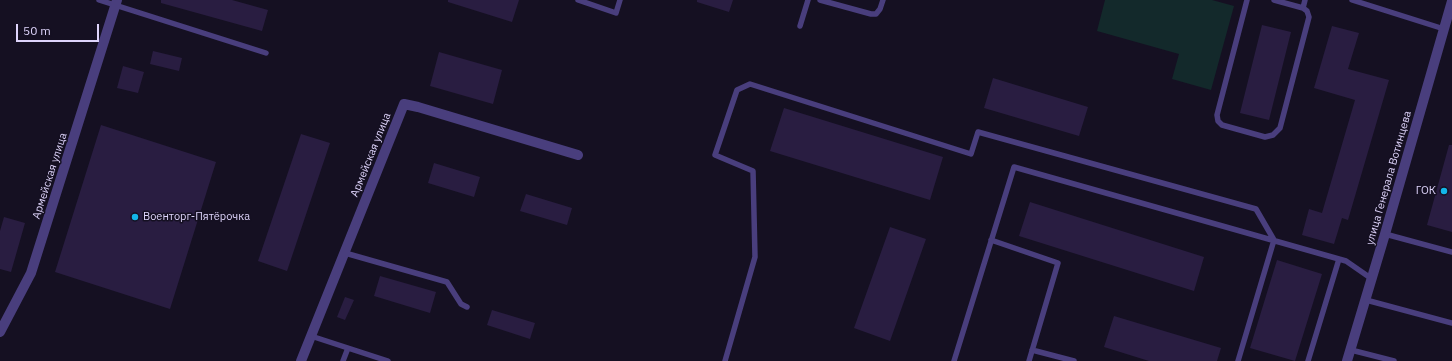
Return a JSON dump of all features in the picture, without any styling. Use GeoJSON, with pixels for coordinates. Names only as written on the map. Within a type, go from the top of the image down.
{"type":"FeatureCollection","features":[{"type":"Feature","properties":{"kind":"street","name":"улица Генерала Вотинцева"},"geometry":{"type":"LineString","coordinates":[[1347,361],[1452,1]]}},
{"type":"Feature","properties":{"kind":"street","name":"Армейская улица"},"geometry":{"type":"LineString","coordinates":[[0,332],[31,273],[116,2]]}},
{"type":"Feature","properties":{"kind":"street","name":"Армейская улица"},"geometry":{"type":"LineString","coordinates":[[302,361],[404,104],[578,155]]}},
{"type":"Feature","properties":{"kind":"lane"},"geometry":{"type":"LineString","coordinates":[[99,0],[116,2],[266,53]]}},
{"type":"Feature","properties":{"kind":"lane"},"geometry":{"type":"LineString","coordinates":[[578,0],[616,13],[620,0]]}},
{"type":"Feature","properties":{"kind":"lane"},"geometry":{"type":"LineString","coordinates":[[800,26],[808,0]]}},
{"type":"Feature","properties":{"kind":"lane"},"geometry":{"type":"LineString","coordinates":[[820,0],[870,14],[876,14],[880,9],[882,0]]}},
{"type":"Feature","properties":{"kind":"lane"},"geometry":{"type":"LineString","coordinates":[[1247,0],[1217,115],[1218,121],[1222,125],[1265,137],[1273,135],[1280,128],[1309,17],[1307,11],[1303,8],[1274,0]]}},
{"type":"Feature","properties":{"kind":"lane"},"geometry":{"type":"LineString","coordinates":[[1303,8],[1305,0]]}},
{"type":"Feature","properties":{"kind":"lane"},"geometry":{"type":"LineString","coordinates":[[1352,0],[1444,29]]}},
{"type":"Feature","properties":{"kind":"lane"},"geometry":{"type":"LineString","coordinates":[[725,361],[755,257],[753,171],[715,155],[737,90],[750,84],[971,154],[978,132],[1256,209],[1274,240],[1238,361]]}},
{"type":"Feature","properties":{"kind":"lane"},"geometry":{"type":"LineString","coordinates":[[954,361],[1014,167],[1346,261],[1372,279]]}},
{"type":"Feature","properties":{"kind":"lane"},"geometry":{"type":"LineString","coordinates":[[1385,234],[1452,252]]}},
{"type":"Feature","properties":{"kind":"lane"},"geometry":{"type":"LineString","coordinates":[[991,240],[1058,263],[1029,361]]}},
{"type":"Feature","properties":{"kind":"lane"},"geometry":{"type":"LineString","coordinates":[[345,253],[447,282],[452,288],[455,297],[461,304],[467,307]]}},
{"type":"Feature","properties":{"kind":"lane"},"geometry":{"type":"LineString","coordinates":[[1308,361],[1339,259]]}},
{"type":"Feature","properties":{"kind":"lane"},"geometry":{"type":"LineString","coordinates":[[1366,300],[1452,323]]}},
{"type":"Feature","properties":{"kind":"lane"},"geometry":{"type":"LineString","coordinates":[[311,336],[388,361]]}},
{"type":"Feature","properties":{"kind":"lane"},"geometry":{"type":"LineString","coordinates":[[343,361],[348,348]]}},
{"type":"Feature","properties":{"kind":"lane"},"geometry":{"type":"LineString","coordinates":[[1032,350],[1074,361]]}},
{"type":"Feature","properties":{"kind":"lane"},"geometry":{"type":"LineString","coordinates":[[1351,350],[1394,361]]}},
{"type":"Feature","properties":{"kind":"green space"},"geometry":{"type":"Polygon","coordinates":[[[1105,0],[1212,0],[1234,6],[1211,90],[1172,79],[1179,54],[1097,31],[1105,0]]]}},
{"type":"Feature","properties":{"kind":"building"},"geometry":{"type":"Polygon","coordinates":[[[161,0],[232,0],[268,10],[262,31],[161,3],[161,0]]]}},
{"type":"Feature","properties":{"kind":"building"},"geometry":{"type":"Polygon","coordinates":[[[448,0],[519,0],[512,22],[448,2],[448,0]]]}},
{"type":"Feature","properties":{"kind":"building"},"geometry":{"type":"Polygon","coordinates":[[[697,0],[733,0],[729,12],[697,2],[697,0]]]}},
{"type":"Feature","properties":{"kind":"building"},"geometry":{"type":"Polygon","coordinates":[[[1262,25],[1291,32],[1269,120],[1240,113],[1262,25]]]}},
{"type":"Feature","properties":{"kind":"building"},"geometry":{"type":"Polygon","coordinates":[[[1332,26],[1359,33],[1348,69],[1389,80],[1348,220],[1342,218],[1334,244],[1302,235],[1309,209],[1322,213],[1355,100],[1314,88],[1332,26]]]}},
{"type":"Feature","properties":{"kind":"building"},"geometry":{"type":"Polygon","coordinates":[[[153,51],[182,58],[179,71],[150,64],[153,51]]]}},
{"type":"Feature","properties":{"kind":"building"},"geometry":{"type":"Polygon","coordinates":[[[439,52],[502,70],[493,104],[430,86],[439,52]]]}},
{"type":"Feature","properties":{"kind":"building"},"geometry":{"type":"Polygon","coordinates":[[[123,66],[144,72],[138,93],[117,88],[123,66]]]}},
{"type":"Feature","properties":{"kind":"building"},"geometry":{"type":"Polygon","coordinates":[[[993,78],[1088,107],[1079,136],[984,108],[993,78]]]}},
{"type":"Feature","properties":{"kind":"building"},"geometry":{"type":"Polygon","coordinates":[[[784,108],[943,157],[930,200],[770,151],[784,108]]]}},
{"type":"Feature","properties":{"kind":"building","name":"Военторг-Пятёрочка"},"geometry":{"type":"Polygon","coordinates":[[[101,125],[216,162],[170,309],[55,272],[101,125]]]}},
{"type":"Feature","properties":{"kind":"building"},"geometry":{"type":"Polygon","coordinates":[[[301,134],[330,143],[287,271],[258,261],[301,134]]]}},
{"type":"Feature","properties":{"kind":"building","name":"ГОК"},"geometry":{"type":"Polygon","coordinates":[[[1449,145],[1452,145],[1452,232],[1427,225],[1449,145]]]}},
{"type":"Feature","properties":{"kind":"building"},"geometry":{"type":"Polygon","coordinates":[[[434,163],[480,177],[474,197],[428,183],[434,163]]]}},
{"type":"Feature","properties":{"kind":"building"},"geometry":{"type":"Polygon","coordinates":[[[526,194],[572,208],[567,225],[520,211],[526,194]]]}},
{"type":"Feature","properties":{"kind":"building"},"geometry":{"type":"Polygon","coordinates":[[[1030,202],[1204,257],[1194,291],[1019,236],[1030,202]]]}},
{"type":"Feature","properties":{"kind":"building"},"geometry":{"type":"Polygon","coordinates":[[[4,217],[25,223],[11,272],[0,269],[0,231],[4,217]]]}},
{"type":"Feature","properties":{"kind":"building"},"geometry":{"type":"Polygon","coordinates":[[[890,227],[926,239],[890,341],[854,328],[890,227]]]}},
{"type":"Feature","properties":{"kind":"building"},"geometry":{"type":"Polygon","coordinates":[[[1277,260],[1322,274],[1295,361],[1250,348],[1277,260]]]}},
{"type":"Feature","properties":{"kind":"building"},"geometry":{"type":"Polygon","coordinates":[[[380,276],[436,292],[430,313],[374,296],[380,276]]]}},
{"type":"Feature","properties":{"kind":"building"},"geometry":{"type":"Polygon","coordinates":[[[345,297],[354,300],[345,320],[337,317],[345,297]]]}},
{"type":"Feature","properties":{"kind":"building"},"geometry":{"type":"Polygon","coordinates":[[[492,310],[535,323],[530,339],[487,325],[492,310]]]}},
{"type":"Feature","properties":{"kind":"building"},"geometry":{"type":"Polygon","coordinates":[[[1114,316],[1221,348],[1217,361],[1149,361],[1104,347],[1114,316]]]}},
{"type":"Feature","properties":{"kind":"place","name":"ГОК"},"geometry":{"type":"Point","coordinates":[1444,191]}},
{"type":"Feature","properties":{"kind":"place","name":"Военторг-Пятёрочка"},"geometry":{"type":"Point","coordinates":[135,217]}}]}
